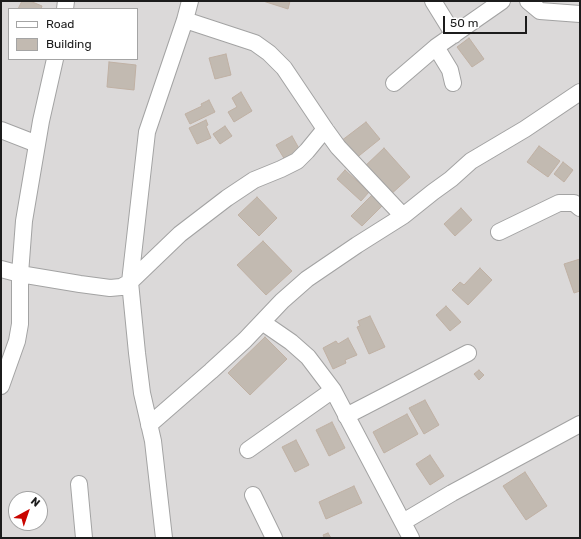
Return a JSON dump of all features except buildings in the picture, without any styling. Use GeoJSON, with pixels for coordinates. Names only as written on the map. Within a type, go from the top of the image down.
{"type":"FeatureCollection","features":[{"type":"Feature","properties":{"kind":"street"},"geometry":{"type":"LineString","coordinates":[[164,538],[153,441],[142,393],[130,282],[147,132],[190,1]]}},
{"type":"Feature","properties":{"kind":"street"},"geometry":{"type":"LineString","coordinates":[[433,1],[454,35]]}},
{"type":"Feature","properties":{"kind":"street"},"geometry":{"type":"LineString","coordinates":[[394,83],[436,46],[502,1]]}},
{"type":"Feature","properties":{"kind":"street"},"geometry":{"type":"LineString","coordinates":[[528,1],[540,10],[580,14]]}},
{"type":"Feature","properties":{"kind":"street"},"geometry":{"type":"LineString","coordinates":[[185,20],[255,43],[269,53],[284,68],[325,129],[352,164],[403,216]]}},
{"type":"Feature","properties":{"kind":"street"},"geometry":{"type":"LineString","coordinates":[[436,46],[450,70],[453,83]]}},
{"type":"Feature","properties":{"kind":"street"},"geometry":{"type":"LineString","coordinates":[[1,386],[17,341],[19,329],[21,302],[20,274],[24,221],[37,144],[55,60]]}},
{"type":"Feature","properties":{"kind":"street"},"geometry":{"type":"LineString","coordinates":[[149,425],[245,340],[282,301],[307,279],[403,216],[433,192],[452,180],[472,161],[526,129],[580,92]]}},
{"type":"Feature","properties":{"kind":"street"},"geometry":{"type":"LineString","coordinates":[[1,269],[20,274],[110,288],[121,287],[130,282],[180,234],[227,198],[254,180],[297,161],[325,129]]}},
{"type":"Feature","properties":{"kind":"street"},"geometry":{"type":"LineString","coordinates":[[1,130],[37,144]]}},
{"type":"Feature","properties":{"kind":"street"},"geometry":{"type":"LineString","coordinates":[[499,232],[559,202],[574,203],[580,208]]}},
{"type":"Feature","properties":{"kind":"street"},"geometry":{"type":"LineString","coordinates":[[262,322],[291,342],[308,357],[333,390],[411,538]]}},
{"type":"Feature","properties":{"kind":"street"},"geometry":{"type":"LineString","coordinates":[[346,416],[468,353]]}},
{"type":"Feature","properties":{"kind":"street"},"geometry":{"type":"LineString","coordinates":[[248,450],[333,390]]}},
{"type":"Feature","properties":{"kind":"street"},"geometry":{"type":"LineString","coordinates":[[403,522],[452,493],[580,424]]}},
{"type":"Feature","properties":{"kind":"street"},"geometry":{"type":"LineString","coordinates":[[79,484],[84,538]]}},
{"type":"Feature","properties":{"kind":"street"},"geometry":{"type":"LineString","coordinates":[[253,495],[274,538]]}},
{"type":"Feature","properties":{"kind":"shaded area"},"geometry":{"type":"Polygon","coordinates":[[[1,1],[580,1],[580,538],[1,538],[1,1]]]}}]}
